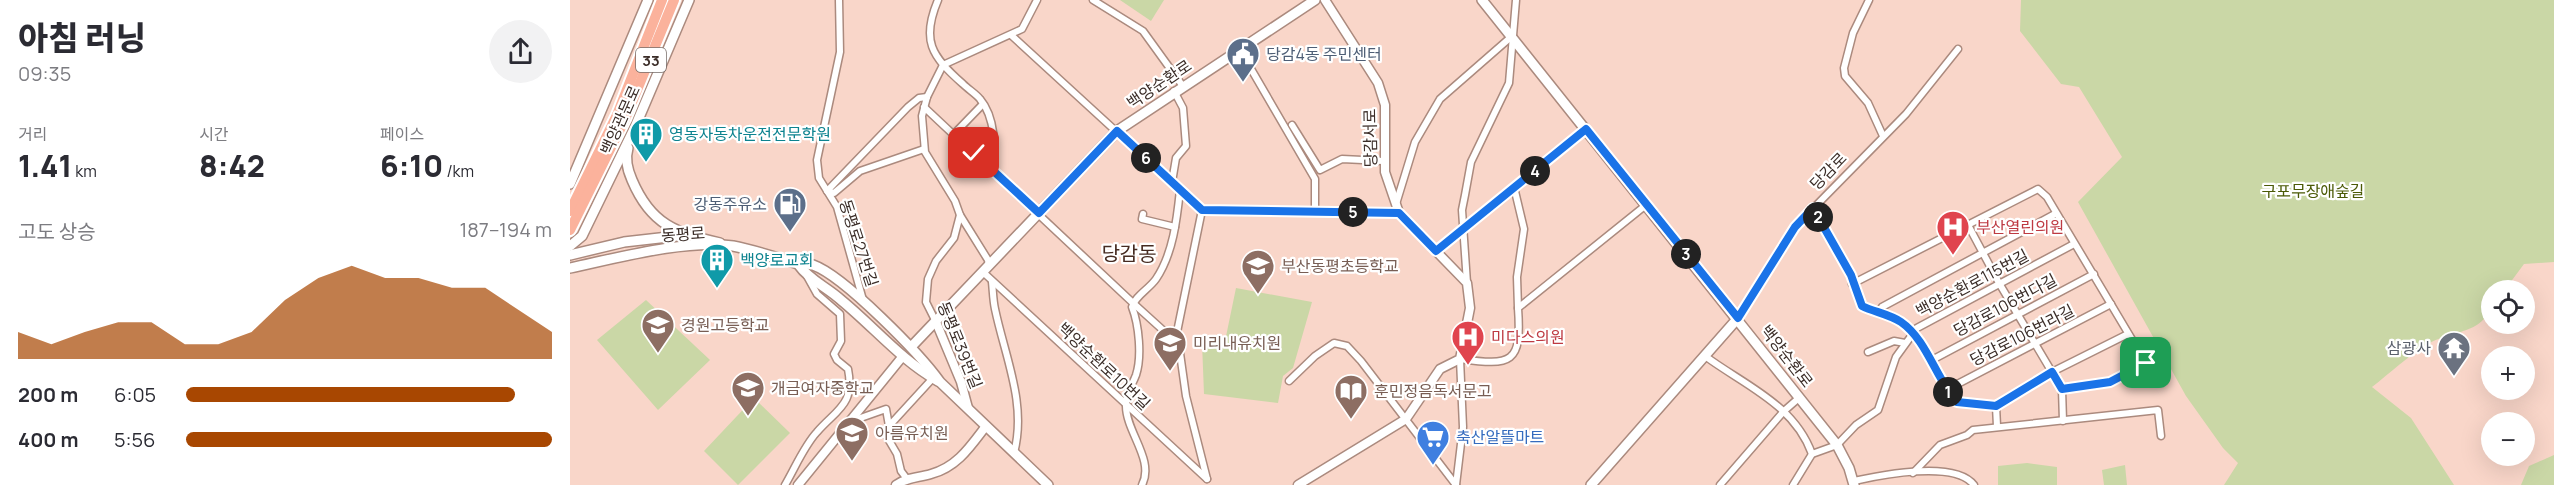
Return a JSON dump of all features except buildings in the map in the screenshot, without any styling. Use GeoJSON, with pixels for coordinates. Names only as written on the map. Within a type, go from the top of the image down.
{"type":"FeatureCollection","features":[{"type":"Feature","properties":{"kind":"highway","name":"33"},"geometry":{"type":"LineString","coordinates":[[570,211],[621,117],[662,0]]}},
{"type":"Feature","properties":{"kind":"highway","name":"33"},"geometry":{"type":"LineString","coordinates":[[570,230],[674,0]]}},
{"type":"Feature","properties":{"kind":"main road","name":"백양관문로"},"geometry":{"type":"LineString","coordinates":[[570,184],[648,0]]}},
{"type":"Feature","properties":{"kind":"main road","name":"백양관문로"},"geometry":{"type":"LineString","coordinates":[[570,246],[582,236],[635,127],[689,0]]}},
{"type":"Feature","properties":{"kind":"main road","name":"백양순환로"},"geometry":{"type":"LineString","coordinates":[[911,347],[1117,131],[1182,85],[1315,0]]}},
{"type":"Feature","properties":{"kind":"main road","name":"백양순환로"},"geometry":{"type":"LineString","coordinates":[[1482,0],[1738,318],[1837,445],[1854,483]]}},
{"type":"Feature","properties":{"kind":"main road"},"geometry":{"type":"LineString","coordinates":[[635,127],[626,154],[629,173],[640,198],[661,222],[686,235],[731,246]]}},
{"type":"Feature","properties":{"kind":"main road","name":"동평로"},"geometry":{"type":"LineString","coordinates":[[570,255],[624,242],[686,235]]}},
{"type":"Feature","properties":{"kind":"main road","name":"동평로"},"geometry":{"type":"LineString","coordinates":[[570,268],[665,248],[731,246],[798,264],[812,264],[864,303],[911,347],[937,380],[1048,485]]}},
{"type":"Feature","properties":{"kind":"main road","name":"동평로"},"geometry":{"type":"LineString","coordinates":[[798,264],[806,275],[840,298],[919,371],[937,380]]}},
{"type":"Feature","properties":{"kind":"main road","name":"당감로"},"geometry":{"type":"LineString","coordinates":[[1591,485],[1738,318]]}},
{"type":"Feature","properties":{"kind":"street","name":"동평로27번길"},"geometry":{"type":"LineString","coordinates":[[839,0],[840,52],[817,160],[819,178],[837,207],[864,303]]}},
{"type":"Feature","properties":{"kind":"street"},"geometry":{"type":"LineString","coordinates":[[938,0],[929,21],[928,31],[932,46],[943,65],[983,104],[993,133],[994,171]]}},
{"type":"Feature","properties":{"kind":"street"},"geometry":{"type":"LineString","coordinates":[[986,270],[988,260],[924,150],[922,131],[924,107],[943,65],[1022,29],[1036,0]]}},
{"type":"Feature","properties":{"kind":"street"},"geometry":{"type":"LineString","coordinates":[[1092,0],[1143,31],[1182,85]]}},
{"type":"Feature","properties":{"kind":"street","name":"당감서로"},"geometry":{"type":"LineString","coordinates":[[1325,0],[1374,76],[1384,97],[1383,161],[1387,184],[1399,213],[1467,283]]}},
{"type":"Feature","properties":{"kind":"street"},"geometry":{"type":"LineString","coordinates":[[1457,485],[1463,427],[1460,359],[1470,308],[1462,210],[1471,162],[1505,96],[1510,74],[1511,37],[1516,0]]}},
{"type":"Feature","properties":{"kind":"street"},"geometry":{"type":"LineString","coordinates":[[1869,0],[1853,33],[1844,68],[1845,76],[1868,103],[1883,136]]}},
{"type":"Feature","properties":{"kind":"street"},"geometry":{"type":"LineString","coordinates":[[1011,35],[1202,210],[1399,213]]}},
{"type":"Feature","properties":{"kind":"street"},"geometry":{"type":"LineString","coordinates":[[1396,204],[1415,142],[1440,99],[1511,37]]}},
{"type":"Feature","properties":{"kind":"street","name":"당감로"},"geometry":{"type":"LineString","coordinates":[[1738,318],[1795,227],[1906,114],[1958,49]]}},
{"type":"Feature","properties":{"kind":"street"},"geometry":{"type":"LineString","coordinates":[[1240,50],[1315,179],[1316,212]]}},
{"type":"Feature","properties":{"kind":"street"},"geometry":{"type":"LineString","coordinates":[[1172,182],[1176,158],[1186,146],[1183,108],[1174,91]]}},
{"type":"Feature","properties":{"kind":"street"},"geometry":{"type":"LineString","coordinates":[[924,150],[860,171],[834,193],[827,191],[908,107],[919,98],[927,97]]}},
{"type":"Feature","properties":{"kind":"street"},"geometry":{"type":"LineString","coordinates":[[954,134],[983,104]]}},
{"type":"Feature","properties":{"kind":"street"},"geometry":{"type":"LineString","coordinates":[[924,107],[1165,332],[1177,332],[1202,210]]}},
{"type":"Feature","properties":{"kind":"street"},"geometry":{"type":"LineString","coordinates":[[1292,125],[1320,170],[1342,159],[1383,161]]}},
{"type":"Feature","properties":{"kind":"street"},"geometry":{"type":"LineString","coordinates":[[1436,251],[1586,129]]}},
{"type":"Feature","properties":{"kind":"street"},"geometry":{"type":"LineString","coordinates":[[1298,485],[1406,419],[1440,369],[1460,359],[1495,363],[1513,355],[1519,345],[1517,277],[1524,229],[1514,188]]}},
{"type":"Feature","properties":{"kind":"street"},"geometry":{"type":"LineString","coordinates":[[1852,284],[2038,189],[2047,197],[2055,214],[2094,274],[2146,363],[2110,382],[2062,389]]}},
{"type":"Feature","properties":{"kind":"street"},"geometry":{"type":"LineString","coordinates":[[1142,485],[1146,469],[1129,425],[1126,404],[1128,390],[1137,374],[1137,320],[1132,307],[1133,303],[1156,279],[1175,228],[1180,190]]}},
{"type":"Feature","properties":{"kind":"street"},"geometry":{"type":"LineString","coordinates":[[1518,308],[1646,205]]}},
{"type":"Feature","properties":{"kind":"street"},"geometry":{"type":"LineString","coordinates":[[1813,208],[1851,275],[1852,284],[1862,306],[1900,322],[1912,333],[1946,390],[1962,403],[1996,406],[2052,372],[2128,334]]}},
{"type":"Feature","properties":{"kind":"street"},"geometry":{"type":"LineString","coordinates":[[1143,214],[1142,219],[1175,228]]}},
{"type":"Feature","properties":{"kind":"street"},"geometry":{"type":"LineString","coordinates":[[1878,312],[1882,307],[2055,214]]}},
{"type":"Feature","properties":{"kind":"street","name":"동평로39번길"},"geometry":{"type":"LineString","coordinates":[[960,215],[954,238],[936,261],[928,279],[926,302],[961,382],[968,408]]}},
{"type":"Feature","properties":{"kind":"street"},"geometry":{"type":"LineString","coordinates":[[1968,225],[1999,283],[2062,389],[2063,421]]}},
{"type":"Feature","properties":{"kind":"street","name":"백양순환로115번길"},"geometry":{"type":"LineString","coordinates":[[1837,445],[1856,425],[1878,411],[1896,357],[1917,328],[2074,244]]}},
{"type":"Feature","properties":{"kind":"street","name":"백양순환로10번길"},"geometry":{"type":"LineString","coordinates":[[986,270],[992,281],[1207,479],[1186,396],[1177,332]]}},
{"type":"Feature","properties":{"kind":"street","name":"당감로106번다길"},"geometry":{"type":"LineString","coordinates":[[1930,361],[2094,274]]}},
{"type":"Feature","properties":{"kind":"street"},"geometry":{"type":"LineString","coordinates":[[785,485],[816,432],[847,402],[850,379],[848,369],[837,360],[834,354],[841,341],[840,314],[817,294],[806,275]]}},
{"type":"Feature","properties":{"kind":"street"},"geometry":{"type":"LineString","coordinates":[[992,281],[994,307],[1008,352],[1018,413],[1019,435],[1014,453]]}},
{"type":"Feature","properties":{"kind":"street","name":"당감로106번라길"},"geometry":{"type":"LineString","coordinates":[[1946,390],[2111,304]]}},
{"type":"Feature","properties":{"kind":"street"},"geometry":{"type":"LineString","coordinates":[[1868,352],[1894,341],[1905,344]]}},
{"type":"Feature","properties":{"kind":"street"},"geometry":{"type":"LineString","coordinates":[[1289,381],[1320,352],[1334,343],[1342,344],[1361,361],[1457,485]]}},
{"type":"Feature","properties":{"kind":"street"},"geometry":{"type":"LineString","coordinates":[[798,485],[903,356]]}},
{"type":"Feature","properties":{"kind":"street"},"geometry":{"type":"LineString","coordinates":[[1705,356],[1785,410],[1808,444],[1812,454]]}},
{"type":"Feature","properties":{"kind":"street"},"geometry":{"type":"LineString","coordinates":[[889,426],[937,380]]}},
{"type":"Feature","properties":{"kind":"street"},"geometry":{"type":"LineString","coordinates":[[1720,485],[1785,410],[1800,397]]}},
{"type":"Feature","properties":{"kind":"street"},"geometry":{"type":"LineString","coordinates":[[1996,406],[1998,426]]}},
{"type":"Feature","properties":{"kind":"street"},"geometry":{"type":"LineString","coordinates":[[851,421],[886,409],[889,426],[886,437],[907,479]]}},
{"type":"Feature","properties":{"kind":"street"},"geometry":{"type":"LineString","coordinates":[[1913,472],[1920,462],[1948,441],[1967,435],[1973,430],[1998,426],[2158,410],[2161,436]]}},
{"type":"Feature","properties":{"kind":"street"},"geometry":{"type":"LineString","coordinates":[[896,485],[907,479],[929,475],[951,466],[986,426]]}},
{"type":"Feature","properties":{"kind":"street"},"geometry":{"type":"LineString","coordinates":[[1793,485],[1812,454],[1837,445]]}},
{"type":"Feature","properties":{"kind":"street"},"geometry":{"type":"LineString","coordinates":[[1854,483],[1913,472],[1956,472],[1967,477],[1974,485]]}},
{"type":"Feature","properties":{"kind":"green space"},"geometry":{"type":"Polygon","coordinates":[[[1120,0],[1164,0],[1151,21],[1120,0]]]}},
{"type":"Feature","properties":{"kind":"green space","name":"구포무장애숲길"},"geometry":{"type":"Polygon","coordinates":[[[2021,0],[2554,0],[2554,262],[2524,264],[2512,280],[2481,280],[2480,323],[2428,344],[2372,387],[2411,418],[2454,485],[2224,485],[2238,463],[2223,448],[2186,396],[2078,202],[2122,157],[2079,87],[2061,84],[2020,31],[2021,0]]]}},
{"type":"Feature","properties":{"kind":"green space"},"geometry":{"type":"Polygon","coordinates":[[[1236,288],[1312,302],[1293,368],[1283,376],[1278,403],[1204,394],[1202,343],[1224,346],[1236,288]]]}},
{"type":"Feature","properties":{"kind":"green space"},"geometry":{"type":"Polygon","coordinates":[[[646,300],[710,360],[658,410],[597,340],[646,300]]]}},
{"type":"Feature","properties":{"kind":"green space"},"geometry":{"type":"Polygon","coordinates":[[[754,398],[790,433],[738,485],[704,451],[754,398]]]}},
{"type":"Feature","properties":{"kind":"green space"},"geometry":{"type":"Polygon","coordinates":[[[2554,455],[2554,485],[2521,485],[2529,466],[2535,466],[2535,463],[2554,455]]]}},
{"type":"Feature","properties":{"kind":"green space"},"geometry":{"type":"Polygon","coordinates":[[[2027,463],[2057,467],[2057,485],[1998,485],[1998,466],[2027,463]]]}},
{"type":"Feature","properties":{"kind":"green space"},"geometry":{"type":"Polygon","coordinates":[[[2125,465],[2127,485],[2104,485],[2102,470],[2125,465]]]}},
{"type":"Feature","properties":{"kind":"place","name":"당감4동 주민센터"},"geometry":{"type":"Point","coordinates":[1243,83]}},
{"type":"Feature","properties":{"kind":"place","name":"영동자동차운전전문학원"},"geometry":{"type":"Point","coordinates":[646,163]}},
{"type":"Feature","properties":{"kind":"place","name":"강동주유소"},"geometry":{"type":"Point","coordinates":[790,233]}},
{"type":"Feature","properties":{"kind":"place","name":"부산열린의원"},"geometry":{"type":"Point","coordinates":[1953,256]}},
{"type":"Feature","properties":{"kind":"place","name":"백양로교회"},"geometry":{"type":"Point","coordinates":[717,289]}},
{"type":"Feature","properties":{"kind":"place","name":"부산동평초등학교"},"geometry":{"type":"Point","coordinates":[1258,295]}},
{"type":"Feature","properties":{"kind":"place","name":"경원고등학교"},"geometry":{"type":"Point","coordinates":[658,354]}},
{"type":"Feature","properties":{"kind":"place","name":"미다스의원"},"geometry":{"type":"Point","coordinates":[1468,366]}},
{"type":"Feature","properties":{"kind":"place","name":"미리내유치원"},"geometry":{"type":"Point","coordinates":[1170,372]}},
{"type":"Feature","properties":{"kind":"place","name":"삼광사"},"geometry":{"type":"Point","coordinates":[2454,377]}},
{"type":"Feature","properties":{"kind":"place","name":"개금여자중학교"},"geometry":{"type":"Point","coordinates":[748,417]}},
{"type":"Feature","properties":{"kind":"place","name":"훈민정음독서문고"},"geometry":{"type":"Point","coordinates":[1351,420]}},
{"type":"Feature","properties":{"kind":"place","name":"아름유치원"},"geometry":{"type":"Point","coordinates":[852,462]}},
{"type":"Feature","properties":{"kind":"place","name":"축산알뜰마트"},"geometry":{"type":"Point","coordinates":[1433,466]}},
{"type":"Feature","properties":{"kind":"district","name":"당감동"},"geometry":{"type":"Point","coordinates":[1129,253]}},
{"type":"Feature","properties":{"kind":"route"},"geometry":{"type":"LineString","coordinates":[[974,153],[1039,213],[1117,131],[1202,210],[1399,213],[1436,251],[1586,129],[1738,318],[1795,227],[1813,208],[1851,275],[1852,284],[1862,306],[1900,322],[1912,333],[1946,390],[1957,402],[1974,402],[1992,407],[2052,372],[2062,389],[2110,382],[2146,363]]}}]}
